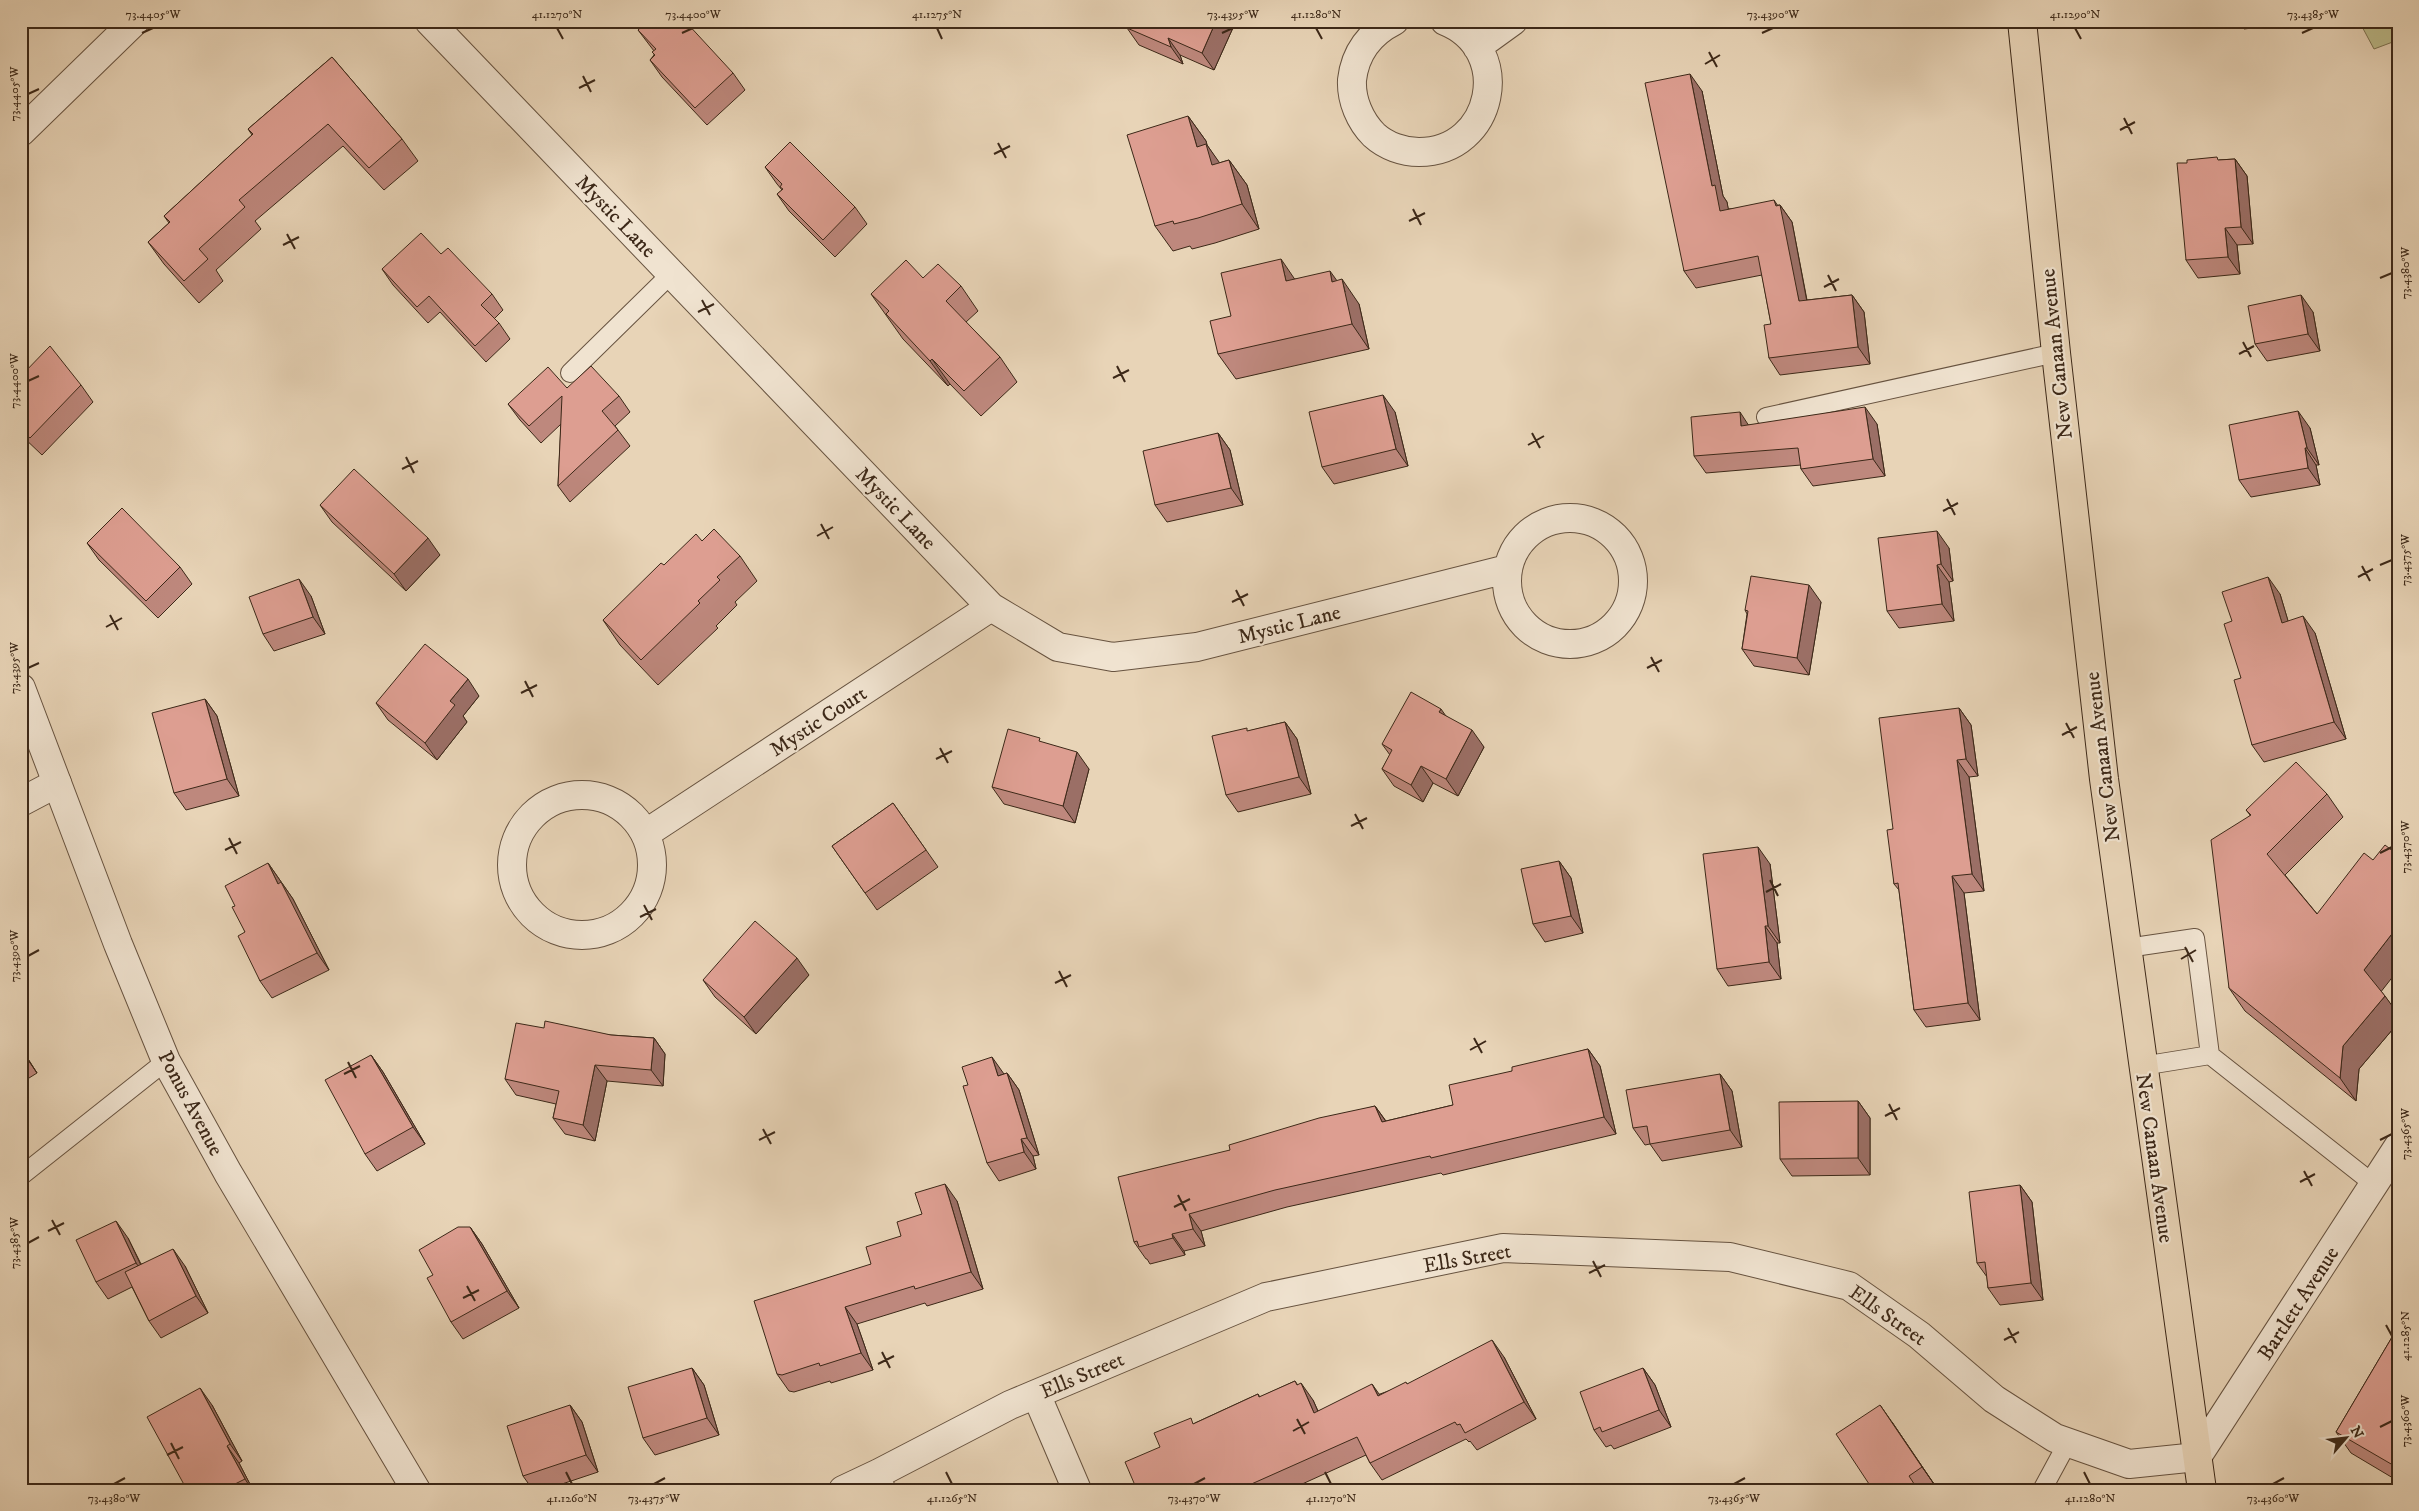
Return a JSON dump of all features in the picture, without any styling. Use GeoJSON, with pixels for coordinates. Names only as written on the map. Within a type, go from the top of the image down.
{"type":"FeatureCollection","features":[{"type":"Feature","properties":{"kind":"main road","name":"New Canaan Avenue"},"geometry":{"type":"LineString","coordinates":[[2022,21],[2056,353],[2104,779],[2142,1066],[2202,1490]]}},
{"type":"Feature","properties":{"kind":"street"},"geometry":{"type":"LineString","coordinates":[[21,132],[135,21]]}},
{"type":"Feature","properties":{"kind":"street","name":"Mystic Lane"},"geometry":{"type":"LineString","coordinates":[[428,21],[991,607],[1058,647],[1113,657],[1197,647],[1507,570]]}},
{"type":"Feature","properties":{"kind":"street"},"geometry":{"type":"LineString","coordinates":[[1388,23],[1369,39],[1360,51],[1354,72],[1353,94],[1360,115],[1372,133],[1384,142],[1405,151],[1427,152],[1448,147],[1461,140],[1476,124],[1486,104],[1488,82],[1484,60],[1477,47],[1462,31],[1445,21]]}},
{"type":"Feature","properties":{"kind":"street"},"geometry":{"type":"LineString","coordinates":[[1477,47],[1512,21]]}},
{"type":"Feature","properties":{"kind":"street"},"geometry":{"type":"LineString","coordinates":[[1570,517],[1591,521],[1610,532],[1620,543],[1632,570],[1632,592],[1625,612],[1610,629],[1592,640],[1570,644],[1562,643],[1548,640],[1529,629],[1515,612],[1508,592],[1507,570],[1515,549],[1529,532],[1548,521],[1570,517]]}},
{"type":"Feature","properties":{"kind":"street","name":"Mystic Court"},"geometry":{"type":"LineString","coordinates":[[645,834],[991,607]]}},
{"type":"Feature","properties":{"kind":"street","name":"Ponus Avenue"},"geometry":{"type":"LineString","coordinates":[[21,688],[118,944],[166,1061],[228,1173],[416,1490]]}},
{"type":"Feature","properties":{"kind":"street"},"geometry":{"type":"LineString","coordinates":[[21,802],[57,783]]}},
{"type":"Feature","properties":{"kind":"street"},"geometry":{"type":"LineString","coordinates":[[591,795],[612,802],[632,815],[645,834],[651,856],[651,879],[642,901],[628,918],[608,930],[585,934],[562,932],[541,922],[525,906],[515,885],[512,861],[517,839],[528,819],[546,804],[568,796],[591,795]]}},
{"type":"Feature","properties":{"kind":"street","name":"Bartlett Avenue"},"geometry":{"type":"LineString","coordinates":[[2197,1457],[2398,1147]]}},
{"type":"Feature","properties":{"kind":"street","name":"Ells Street"},"geometry":{"type":"LineString","coordinates":[[843,1490],[883,1482],[1010,1405],[1266,1297],[1503,1248],[1730,1257],[1848,1286],[1919,1335],[1994,1399],[2055,1438],[2129,1464],[2197,1457]]}},
{"type":"Feature","properties":{"kind":"street"},"geometry":{"type":"LineString","coordinates":[[1036,1394],[1076,1490]]}},
{"type":"Feature","properties":{"kind":"lane"},"geometry":{"type":"LineString","coordinates":[[570,373],[672,273]]}},
{"type":"Feature","properties":{"kind":"lane"},"geometry":{"type":"LineString","coordinates":[[1766,417],[2056,353]]}},
{"type":"Feature","properties":{"kind":"lane"},"geometry":{"type":"LineString","coordinates":[[2127,948],[2195,938],[2210,1055],[2375,1185]]}},
{"type":"Feature","properties":{"kind":"lane"},"geometry":{"type":"LineString","coordinates":[[2142,1066],[2210,1055]]}},
{"type":"Feature","properties":{"kind":"lane"},"geometry":{"type":"LineString","coordinates":[[21,1176],[166,1061]]}},
{"type":"Feature","properties":{"kind":"lane"},"geometry":{"type":"LineString","coordinates":[[2042,1490],[2068,1442]]}},
{"type":"Feature","properties":{"kind":"shaded area"},"geometry":{"type":"Polygon","coordinates":[[[2359,21],[2398,21],[2398,40],[2374,49],[2359,21]]]}},
{"type":"Feature","properties":{"kind":"building"},"geometry":{"type":"Polygon","coordinates":[[[648,21],[685,21],[733,73],[695,108],[650,60],[655,55],[652,52],[656,49],[638,30],[648,21]]]}},
{"type":"Feature","properties":{"kind":"building"},"geometry":{"type":"Polygon","coordinates":[[[1130,21],[1216,21],[1202,53],[1168,38],[1171,47],[1127,28],[1130,21]]]}},
{"type":"Feature","properties":{"kind":"building"},"geometry":{"type":"Polygon","coordinates":[[[332,57],[402,139],[369,168],[328,124],[239,200],[245,207],[199,249],[208,259],[184,281],[148,242],[170,222],[164,216],[253,134],[248,129],[332,57]]]}},
{"type":"Feature","properties":{"kind":"building"},"geometry":{"type":"Polygon","coordinates":[[[1690,74],[1712,186],[1715,185],[1720,211],[1774,200],[1776,206],[1780,205],[1799,301],[1852,295],[1858,347],[1769,358],[1764,325],[1771,324],[1758,256],[1684,271],[1645,83],[1690,74]]]}},
{"type":"Feature","properties":{"kind":"building"},"geometry":{"type":"Polygon","coordinates":[[[1188,116],[1197,147],[1206,144],[1212,165],[1229,160],[1242,204],[1198,218],[1174,224],[1173,221],[1155,226],[1127,135],[1188,116]]]}},
{"type":"Feature","properties":{"kind":"building"},"geometry":{"type":"Polygon","coordinates":[[[790,142],[855,207],[823,240],[777,194],[783,189],[780,187],[782,184],[765,167],[790,142]]]}},
{"type":"Feature","properties":{"kind":"building"},"geometry":{"type":"Polygon","coordinates":[[[2217,157],[2218,160],[2235,159],[2241,227],[2225,228],[2228,257],[2186,260],[2177,163],[2217,157]]]}},
{"type":"Feature","properties":{"kind":"building"},"geometry":{"type":"Polygon","coordinates":[[[421,233],[441,254],[448,248],[492,294],[481,305],[499,323],[475,346],[429,296],[417,307],[382,269],[421,233]]]}},
{"type":"Feature","properties":{"kind":"building"},"geometry":{"type":"Polygon","coordinates":[[[1281,259],[1286,281],[1330,271],[1332,282],[1342,279],[1352,324],[1218,354],[1210,321],[1231,316],[1221,273],[1281,259]]]}},
{"type":"Feature","properties":{"kind":"building"},"geometry":{"type":"Polygon","coordinates":[[[906,260],[923,278],[938,264],[961,286],[946,301],[1000,357],[964,391],[932,359],[930,361],[886,314],[889,311],[871,294],[906,260]]]}},
{"type":"Feature","properties":{"kind":"building"},"geometry":{"type":"Polygon","coordinates":[[[2301,295],[2308,334],[2255,344],[2248,306],[2301,295]]]}},
{"type":"Feature","properties":{"kind":"building"},"geometry":{"type":"Polygon","coordinates":[[[50,346],[81,385],[30,438],[21,430],[21,376],[50,346]]]}},
{"type":"Feature","properties":{"kind":"building"},"geometry":{"type":"Polygon","coordinates":[[[591,366],[619,396],[602,411],[618,430],[558,486],[562,396],[529,426],[508,404],[548,367],[567,388],[591,366]]]}},
{"type":"Feature","properties":{"kind":"building"},"geometry":{"type":"Polygon","coordinates":[[[1383,395],[1396,449],[1322,467],[1309,412],[1383,395]]]}},
{"type":"Feature","properties":{"kind":"building"},"geometry":{"type":"Polygon","coordinates":[[[1865,407],[1873,459],[1801,469],[1798,448],[1694,456],[1691,417],[1740,412],[1741,426],[1865,407]]]}},
{"type":"Feature","properties":{"kind":"building"},"geometry":{"type":"Polygon","coordinates":[[[2298,411],[2307,448],[2305,448],[2308,468],[2239,480],[2229,425],[2298,411]]]}},
{"type":"Feature","properties":{"kind":"building"},"geometry":{"type":"Polygon","coordinates":[[[1218,433],[1231,488],[1155,505],[1143,451],[1218,433]]]}},
{"type":"Feature","properties":{"kind":"building"},"geometry":{"type":"Polygon","coordinates":[[[354,469],[428,538],[394,574],[320,505],[354,469]]]}},
{"type":"Feature","properties":{"kind":"building"},"geometry":{"type":"Polygon","coordinates":[[[122,508],[180,567],[146,601],[87,543],[122,508]]]}},
{"type":"Feature","properties":{"kind":"building"},"geometry":{"type":"Polygon","coordinates":[[[714,529],[740,556],[717,577],[720,580],[698,601],[700,603],[641,660],[603,620],[661,563],[664,565],[696,534],[702,541],[714,529]]]}},
{"type":"Feature","properties":{"kind":"building"},"geometry":{"type":"Polygon","coordinates":[[[1937,531],[1941,564],[1937,565],[1942,604],[1887,611],[1878,538],[1937,531]]]}},
{"type":"Feature","properties":{"kind":"building"},"geometry":{"type":"Polygon","coordinates":[[[1751,576],[1809,585],[1797,658],[1742,649],[1748,611],[1745,610],[1751,576]]]}},
{"type":"Feature","properties":{"kind":"building"},"geometry":{"type":"Polygon","coordinates":[[[2268,577],[2282,623],[2303,616],[2334,722],[2252,745],[2234,680],[2241,678],[2224,624],[2232,621],[2222,592],[2268,577]]]}},
{"type":"Feature","properties":{"kind":"building"},"geometry":{"type":"Polygon","coordinates":[[[299,579],[313,617],[263,634],[249,597],[299,579]]]}},
{"type":"Feature","properties":{"kind":"building"},"geometry":{"type":"Polygon","coordinates":[[[425,644],[468,679],[450,701],[455,705],[425,743],[376,703],[425,644]]]}},
{"type":"Feature","properties":{"kind":"building"},"geometry":{"type":"Polygon","coordinates":[[[1411,692],[1441,709],[1439,712],[1472,730],[1446,779],[1421,766],[1411,785],[1382,769],[1392,750],[1382,744],[1411,692]]]}},
{"type":"Feature","properties":{"kind":"building"},"geometry":{"type":"Polygon","coordinates":[[[205,699],[227,779],[174,793],[152,713],[205,699]]]}},
{"type":"Feature","properties":{"kind":"building"},"geometry":{"type":"Polygon","coordinates":[[[1959,708],[1966,759],[1957,760],[1972,874],[1952,876],[1968,1003],[1914,1010],[1898,883],[1894,884],[1887,830],[1893,829],[1879,718],[1959,708]]]}},
{"type":"Feature","properties":{"kind":"building"},"geometry":{"type":"Polygon","coordinates":[[[1285,722],[1299,777],[1226,795],[1212,736],[1247,728],[1247,731],[1285,722]]]}},
{"type":"Feature","properties":{"kind":"building"},"geometry":{"type":"Polygon","coordinates":[[[1008,729],[1040,738],[1039,741],[1077,752],[1063,806],[992,787],[1008,729]]]}},
{"type":"Feature","properties":{"kind":"building"},"geometry":{"type":"Polygon","coordinates":[[[2296,762],[2327,794],[2267,854],[2317,914],[2364,853],[2373,860],[2385,845],[2398,855],[2398,926],[2364,970],[2385,996],[2343,1046],[2340,1078],[2229,988],[2211,840],[2251,815],[2246,810],[2296,762]]]}},
{"type":"Feature","properties":{"kind":"building"},"geometry":{"type":"Polygon","coordinates":[[[893,803],[926,850],[865,893],[832,846],[893,803]]]}},
{"type":"Feature","properties":{"kind":"building"},"geometry":{"type":"Polygon","coordinates":[[[1758,847],[1768,926],[1765,926],[1769,962],[1717,969],[1703,854],[1758,847]]]}},
{"type":"Feature","properties":{"kind":"building"},"geometry":{"type":"Polygon","coordinates":[[[1559,861],[1571,916],[1533,924],[1521,869],[1559,861]]]}},
{"type":"Feature","properties":{"kind":"building"},"geometry":{"type":"Polygon","coordinates":[[[268,863],[278,884],[281,882],[317,953],[260,981],[238,936],[245,932],[232,907],[235,906],[225,886],[268,863]]]}},
{"type":"Feature","properties":{"kind":"building"},"geometry":{"type":"Polygon","coordinates":[[[755,921],[797,958],[744,1017],[703,980],[755,921]]]}},
{"type":"Feature","properties":{"kind":"building"},"geometry":{"type":"Polygon","coordinates":[[[545,1021],[611,1035],[654,1038],[651,1070],[595,1065],[583,1125],[553,1118],[559,1091],[505,1079],[516,1023],[544,1028],[545,1021]]]}},
{"type":"Feature","properties":{"kind":"building"},"geometry":{"type":"Polygon","coordinates":[[[1588,1049],[1604,1117],[1431,1158],[1430,1156],[1275,1190],[1189,1214],[1193,1229],[1172,1234],[1173,1238],[1139,1247],[1137,1241],[1134,1242],[1118,1177],[1230,1150],[1229,1145],[1319,1118],[1375,1106],[1382,1122],[1453,1105],[1449,1085],[1512,1071],[1512,1067],[1588,1049]]]}},
{"type":"Feature","properties":{"kind":"building"},"geometry":{"type":"Polygon","coordinates":[[[371,1055],[413,1127],[365,1154],[325,1080],[371,1055]]]}},
{"type":"Feature","properties":{"kind":"building"},"geometry":{"type":"Polygon","coordinates":[[[992,1057],[998,1076],[1007,1073],[1027,1138],[1021,1139],[1024,1152],[987,1163],[963,1086],[968,1085],[962,1067],[992,1057]]]}},
{"type":"Feature","properties":{"kind":"building"},"geometry":{"type":"Polygon","coordinates":[[[1720,1074],[1730,1130],[1650,1144],[1647,1126],[1633,1128],[1626,1090],[1720,1074]]]}},
{"type":"Feature","properties":{"kind":"building"},"geometry":{"type":"Polygon","coordinates":[[[1858,1101],[1858,1158],[1780,1159],[1779,1102],[1858,1101]]]}},
{"type":"Feature","properties":{"kind":"building"},"geometry":{"type":"Polygon","coordinates":[[[945,1184],[971,1272],[915,1289],[914,1286],[845,1307],[861,1353],[820,1366],[819,1363],[782,1375],[777,1374],[754,1301],[871,1264],[866,1247],[901,1236],[897,1222],[922,1214],[915,1193],[945,1184]]]}},
{"type":"Feature","properties":{"kind":"building"},"geometry":{"type":"Polygon","coordinates":[[[2020,1185],[2031,1283],[1988,1288],[1985,1262],[1977,1263],[1969,1192],[2020,1185]]]}},
{"type":"Feature","properties":{"kind":"building"},"geometry":{"type":"Polygon","coordinates":[[[116,1221],[136,1263],[96,1282],[76,1240],[116,1221]]]}},
{"type":"Feature","properties":{"kind":"building"},"geometry":{"type":"Polygon","coordinates":[[[458,1227],[470,1227],[507,1291],[451,1322],[427,1278],[433,1275],[419,1250],[458,1227]]]}},
{"type":"Feature","properties":{"kind":"building"},"geometry":{"type":"Polygon","coordinates":[[[173,1249],[196,1296],[149,1321],[125,1272],[173,1249]]]}},
{"type":"Feature","properties":{"kind":"building"},"geometry":{"type":"Polygon","coordinates":[[[2398,1327],[2398,1468],[2336,1432],[2398,1327]]]}},
{"type":"Feature","properties":{"kind":"building"},"geometry":{"type":"Polygon","coordinates":[[[1492,1340],[1524,1402],[1465,1433],[1460,1424],[1457,1425],[1455,1422],[1370,1463],[1357,1437],[1238,1490],[1137,1490],[1125,1462],[1160,1447],[1154,1433],[1191,1418],[1193,1424],[1258,1394],[1259,1397],[1295,1381],[1297,1385],[1301,1383],[1314,1413],[1372,1384],[1378,1396],[1406,1382],[1407,1384],[1492,1340]]]}},
{"type":"Feature","properties":{"kind":"building"},"geometry":{"type":"Polygon","coordinates":[[[692,1368],[707,1418],[643,1438],[628,1387],[692,1368]]]}},
{"type":"Feature","properties":{"kind":"building"},"geometry":{"type":"Polygon","coordinates":[[[1643,1368],[1659,1410],[1602,1432],[1600,1427],[1594,1430],[1580,1392],[1643,1368]]]}},
{"type":"Feature","properties":{"kind":"building"},"geometry":{"type":"Polygon","coordinates":[[[200,1388],[230,1444],[227,1446],[245,1479],[223,1490],[187,1490],[147,1417],[200,1388]]]}},
{"type":"Feature","properties":{"kind":"building"},"geometry":{"type":"Polygon","coordinates":[[[570,1405],[586,1455],[523,1476],[507,1426],[570,1405]]]}},
{"type":"Feature","properties":{"kind":"building"},"geometry":{"type":"Polygon","coordinates":[[[1880,1405],[1922,1467],[1909,1476],[1918,1490],[1873,1490],[1836,1434],[1880,1405]]]}}]}
